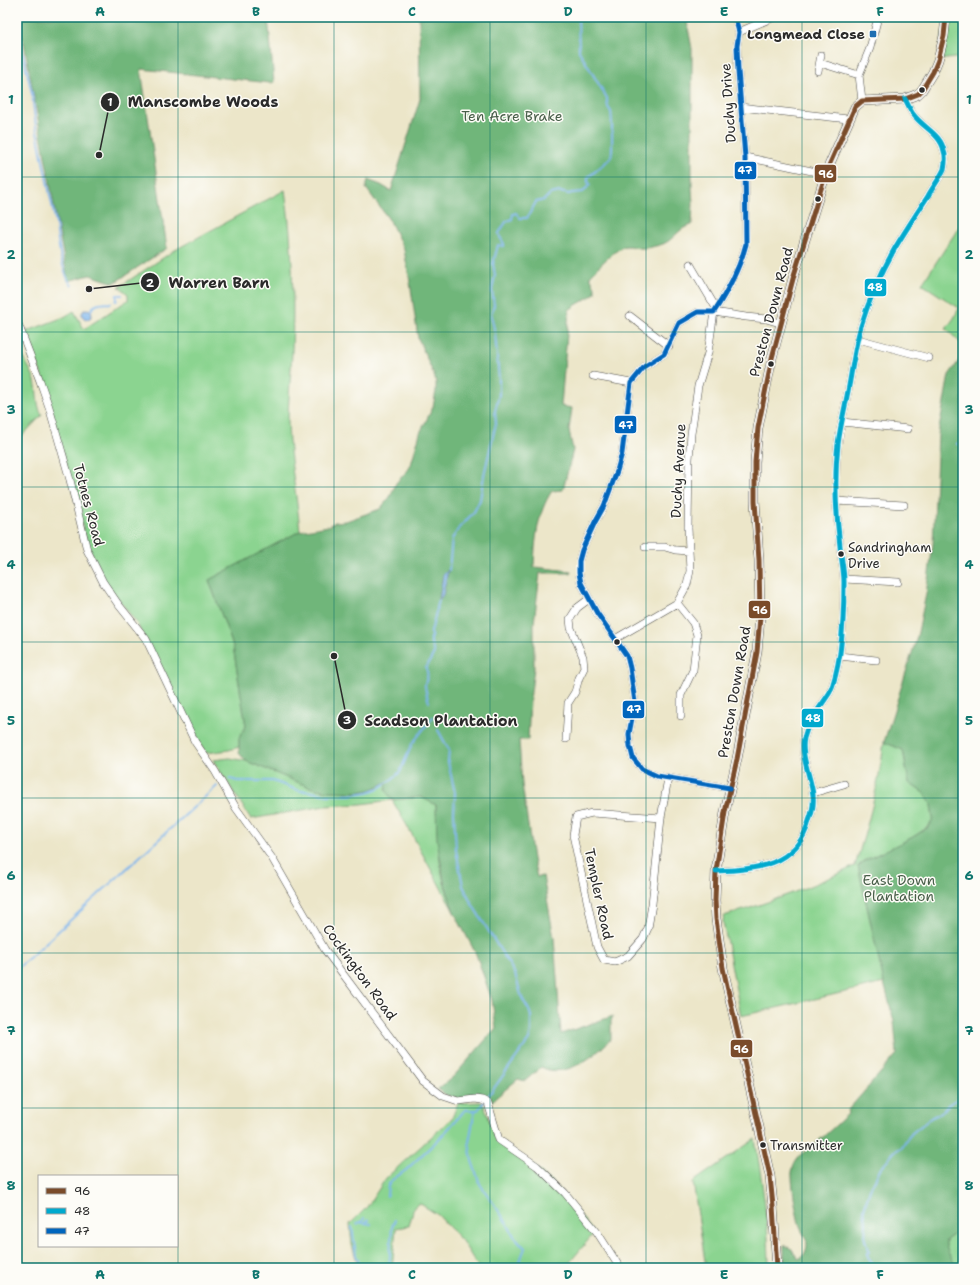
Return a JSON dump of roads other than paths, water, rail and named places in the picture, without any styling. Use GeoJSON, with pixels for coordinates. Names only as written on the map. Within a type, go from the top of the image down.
{"type":"FeatureCollection","features":[{"type":"Feature","properties":{"kind":"street","name":"Duchy Drive"},"geometry":{"type":"LineString","coordinates":[[715,310],[743,256],[746,244],[744,156],[737,46],[738,32],[735,17]]}},
{"type":"Feature","properties":{"kind":"street"},"geometry":{"type":"LineString","coordinates":[[738,32],[774,17]]}},
{"type":"Feature","properties":{"kind":"street"},"geometry":{"type":"LineString","coordinates":[[878,17],[870,48],[859,75],[862,101],[895,100],[918,94],[933,72],[944,36],[946,17]]}},
{"type":"Feature","properties":{"kind":"street"},"geometry":{"type":"LineString","coordinates":[[818,71],[821,55]]}},
{"type":"Feature","properties":{"kind":"street"},"geometry":{"type":"LineString","coordinates":[[820,63],[859,75]]}},
{"type":"Feature","properties":{"kind":"street"},"geometry":{"type":"LineString","coordinates":[[716,871],[744,871],[770,864],[784,858],[793,850],[806,832],[813,805],[813,792],[807,768],[803,741],[806,729],[812,717],[831,690],[839,656],[843,622],[844,580],[836,501],[838,443],[860,328],[872,296],[895,248],[945,167],[945,152],[942,143],[934,133],[913,115],[905,98]]}},
{"type":"Feature","properties":{"kind":"street","name":"Preston Down Road"},"geometry":{"type":"LineString","coordinates":[[777,1268],[774,1212],[770,1176],[733,1011],[720,945],[715,900],[716,871],[718,851],[757,652],[760,617],[755,494],[756,445],[762,402],[780,323],[826,174],[848,119],[854,107],[862,101]]}},
{"type":"Feature","properties":{"kind":"street"},"geometry":{"type":"LineString","coordinates":[[740,107],[848,119]]}},
{"type":"Feature","properties":{"kind":"street"},"geometry":{"type":"LineString","coordinates":[[744,156],[826,174]]}},
{"type":"Feature","properties":{"kind":"street"},"geometry":{"type":"LineString","coordinates":[[690,264],[715,310]]}},
{"type":"Feature","properties":{"kind":"street"},"geometry":{"type":"LineString","coordinates":[[730,788],[657,776],[642,769],[633,758],[630,746],[630,734],[635,702],[626,656],[596,613],[581,583],[579,561],[582,550],[604,506],[617,471],[622,453],[631,383],[645,366],[664,354],[679,323],[698,312],[715,310],[780,323]]}},
{"type":"Feature","properties":{"kind":"street","name":"Duchy Avenue"},"geometry":{"type":"LineString","coordinates":[[677,603],[687,585],[690,571],[689,459],[691,434],[698,386],[708,352],[715,310]]}},
{"type":"Feature","properties":{"kind":"street"},"geometry":{"type":"LineString","coordinates":[[630,316],[668,346]]}},
{"type":"Feature","properties":{"kind":"street","name":"Totnes Road"},"geometry":{"type":"LineString","coordinates":[[17,321],[49,407],[70,480],[87,550],[109,592],[146,639],[195,742],[223,785]]}},
{"type":"Feature","properties":{"kind":"street"},"geometry":{"type":"LineString","coordinates":[[858,339],[929,358]]}},
{"type":"Feature","properties":{"kind":"street"},"geometry":{"type":"LineString","coordinates":[[593,376],[631,383]]}},
{"type":"Feature","properties":{"kind":"street"},"geometry":{"type":"LineString","coordinates":[[842,422],[908,429]]}},
{"type":"Feature","properties":{"kind":"street"},"geometry":{"type":"LineString","coordinates":[[836,501],[904,505]]}},
{"type":"Feature","properties":{"kind":"street"},"geometry":{"type":"LineString","coordinates":[[645,547],[665,547],[675,550],[689,551]]}},
{"type":"Feature","properties":{"kind":"street"},"geometry":{"type":"LineString","coordinates":[[844,580],[898,582]]}},
{"type":"Feature","properties":{"kind":"street"},"geometry":{"type":"LineString","coordinates":[[566,739],[568,703],[575,692],[584,668],[583,658],[571,628],[570,619],[577,608],[589,599]]}},
{"type":"Feature","properties":{"kind":"street"},"geometry":{"type":"LineString","coordinates":[[615,639],[677,603],[693,623],[697,635],[693,670],[681,695],[681,716]]}},
{"type":"Feature","properties":{"kind":"street"},"geometry":{"type":"LineString","coordinates":[[839,656],[876,660]]}},
{"type":"Feature","properties":{"kind":"street","name":"Templer Road"},"geometry":{"type":"LineString","coordinates":[[661,818],[592,813],[576,817],[573,835],[596,947],[604,960],[615,962],[628,956],[642,939],[648,928],[661,818],[668,778]]}},
{"type":"Feature","properties":{"kind":"street"},"geometry":{"type":"LineString","coordinates":[[813,792],[844,784]]}},
{"type":"Feature","properties":{"kind":"street","name":"Cockington Road"},"geometry":{"type":"LineString","coordinates":[[223,785],[236,808],[272,858],[325,950],[423,1081],[443,1096],[458,1101],[475,1099],[482,1100],[488,1104],[499,1140],[537,1166],[565,1193],[606,1244],[620,1268]]}},
{"type":"Feature","properties":{"kind":"water"},"geometry":{"type":"Polygon","coordinates":[[[85,309],[89,309],[91,310],[91,318],[85,319],[82,316],[82,312],[85,309]]]}},
{"type":"Feature","properties":{"kind":"water"},"geometry":{"type":"Polygon","coordinates":[[[448,570],[443,595],[439,600],[443,575],[448,570]]]}},
{"type":"Feature","properties":{"kind":"waterway"},"geometry":{"type":"LineString","coordinates":[[504,244],[499,233],[506,222],[512,219],[513,214],[516,213],[520,218],[527,218],[536,202],[544,200],[550,194],[560,192],[569,194],[583,192],[590,184],[588,182],[588,177],[605,163],[610,158],[612,153],[611,112],[608,106],[607,98],[579,51],[578,17]]}},
{"type":"Feature","properties":{"kind":"waterway"},"geometry":{"type":"LineString","coordinates":[[17,27],[32,94],[36,127],[61,256],[65,273],[72,286]]}},
{"type":"Feature","properties":{"kind":"waterway"},"geometry":{"type":"LineString","coordinates":[[449,570],[452,539],[459,528],[474,512],[480,500],[496,423],[495,411],[499,395],[499,379],[495,333],[491,315],[494,305],[492,290],[495,275],[493,264],[498,245],[504,246],[504,244]]}},
{"type":"Feature","properties":{"kind":"waterway"},"geometry":{"type":"LineString","coordinates":[[116,301],[117,295],[122,295]]}},
{"type":"Feature","properties":{"kind":"waterway"},"geometry":{"type":"LineString","coordinates":[[91,310],[97,305],[111,303]]}},
{"type":"Feature","properties":{"kind":"waterway"},"geometry":{"type":"LineString","coordinates":[[957,444],[959,443],[963,447]]}},
{"type":"Feature","properties":{"kind":"waterway"},"geometry":{"type":"LineString","coordinates":[[429,702],[425,686],[428,675],[426,668],[434,653],[431,643],[431,632],[439,600]]}},
{"type":"Feature","properties":{"kind":"waterway"},"geometry":{"type":"LineString","coordinates":[[230,779],[238,781],[273,781],[300,791],[327,795],[350,795],[368,792],[379,788],[400,772],[412,744],[433,717]]}},
{"type":"Feature","properties":{"kind":"waterway"},"geometry":{"type":"LineString","coordinates":[[387,1196],[388,1186],[392,1180],[406,1170],[441,1137],[465,1110],[478,1110],[529,1040],[531,1032],[531,1016],[522,998],[515,974],[472,904],[463,886],[456,850],[454,812],[455,793],[448,762],[449,750],[438,730]]}},
{"type":"Feature","properties":{"kind":"waterway"},"geometry":{"type":"LineString","coordinates":[[17,969],[217,786]]}},
{"type":"Feature","properties":{"kind":"waterway"},"geometry":{"type":"LineString","coordinates":[[878,1268],[868,1258],[868,1253],[870,1252],[865,1240],[866,1223],[864,1209],[870,1189],[881,1168],[894,1152],[902,1147],[912,1133],[932,1117],[941,1113],[949,1104],[957,1099],[963,1090]]}},
{"type":"Feature","properties":{"kind":"waterway"},"geometry":{"type":"LineString","coordinates":[[475,1110],[469,1142],[472,1161],[480,1184],[507,1223],[514,1236],[525,1248],[517,1268]]}},
{"type":"Feature","properties":{"kind":"waterway"},"geometry":{"type":"LineString","coordinates":[[362,1223],[364,1218]]}},
{"type":"Feature","properties":{"kind":"waterway"},"geometry":{"type":"LineString","coordinates":[[365,1223],[368,1220]]}},
{"type":"Feature","properties":{"kind":"waterway"},"geometry":{"type":"LineString","coordinates":[[389,1268],[392,1227],[395,1220]]}},
{"type":"Feature","properties":{"kind":"waterway"},"geometry":{"type":"LineString","coordinates":[[357,1224],[360,1222],[371,1224]]}},
{"type":"Feature","properties":{"kind":"waterway"},"geometry":{"type":"LineString","coordinates":[[352,1227],[356,1255],[361,1268]]}},
{"type":"Feature","properties":{"kind":"place","name":"Longmead Close"},"geometry":{"type":"Point","coordinates":[873,34]}},
{"type":"Feature","properties":{"kind":"place","name":"Manscombe Woods"},"geometry":{"type":"Point","coordinates":[99,155]}},
{"type":"Feature","properties":{"kind":"place","name":"Warren Barn"},"geometry":{"type":"Point","coordinates":[89,289]}},
{"type":"Feature","properties":{"kind":"place","name":"Sandringham Drive"},"geometry":{"type":"Point","coordinates":[841,554]}},
{"type":"Feature","properties":{"kind":"place","name":"Scadson Plantation"},"geometry":{"type":"Point","coordinates":[334,656]}},
{"type":"Feature","properties":{"kind":"place","name":"Transmitter"},"geometry":{"type":"Point","coordinates":[763,1145]}},
{"type":"Feature","properties":{"kind":"park label","name":"Ten Acre Brake"},"geometry":{"type":"Point","coordinates":[512,116]}},
{"type":"Feature","properties":{"kind":"park label","name":"East Down Plantation"},"geometry":{"type":"Point","coordinates":[899,888]}}]}
